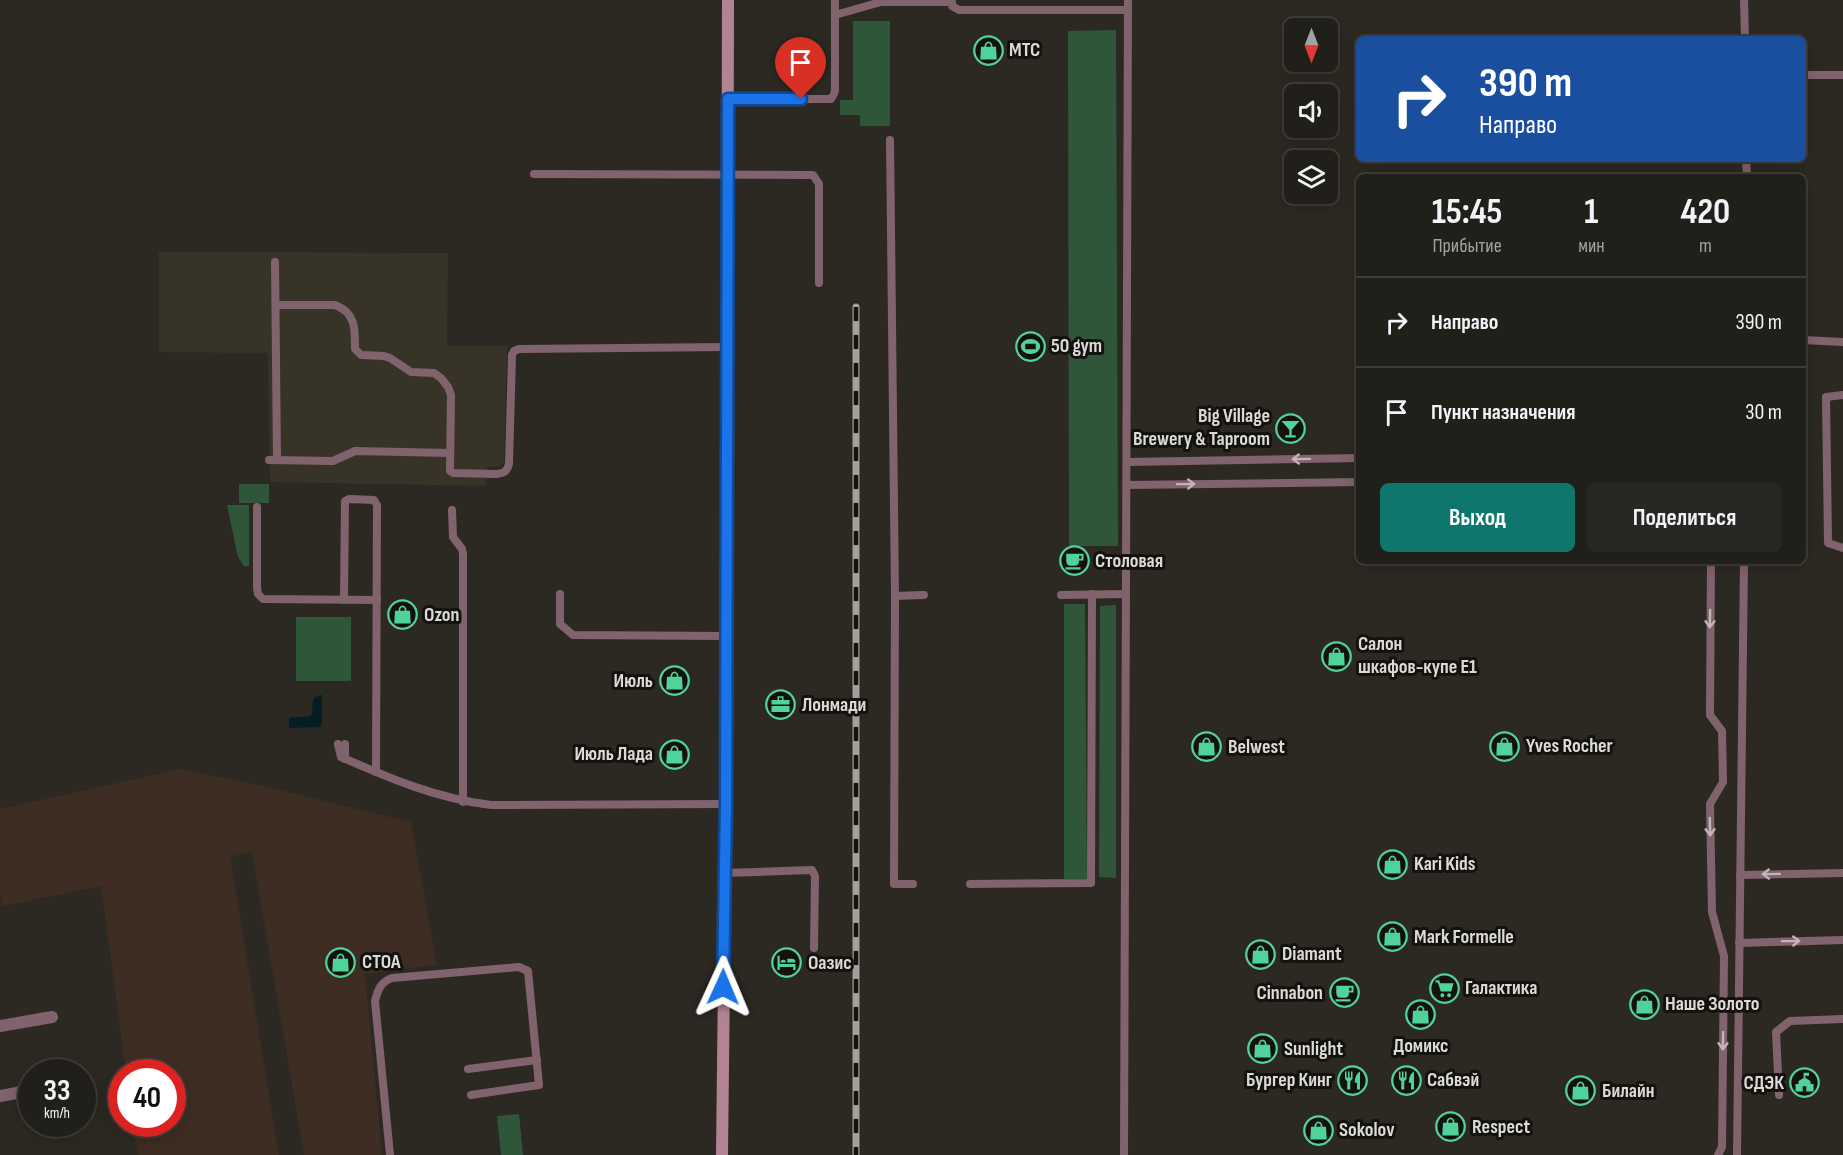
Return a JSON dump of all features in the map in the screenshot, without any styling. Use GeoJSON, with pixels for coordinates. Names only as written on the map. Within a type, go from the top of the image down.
{"type":"FeatureCollection","features":[{"type":"Feature","properties":{"kind":"street"},"geometry":{"type":"LineString","coordinates":[[722,1155],[726,804],[728,0]]}},
{"type":"Feature","properties":{"kind":"street"},"geometry":{"type":"LineString","coordinates":[[0,1026],[52,1017]]}},
{"type":"Feature","properties":{"kind":"street"},"geometry":{"type":"LineString","coordinates":[[0,1096],[18,1093]]}},
{"type":"Feature","properties":{"kind":"lane"},"geometry":{"type":"LineString","coordinates":[[728,99],[831,99],[835,90],[835,0]]}},
{"type":"Feature","properties":{"kind":"lane"},"geometry":{"type":"LineString","coordinates":[[1012,0],[1012,10]]}},
{"type":"Feature","properties":{"kind":"lane"},"geometry":{"type":"LineString","coordinates":[[1124,1155],[1128,0]]}},
{"type":"Feature","properties":{"kind":"lane"},"geometry":{"type":"LineString","coordinates":[[1744,0],[1745,36]]}},
{"type":"Feature","properties":{"kind":"lane"},"geometry":{"type":"LineString","coordinates":[[835,15],[881,2],[952,1],[952,6],[959,10],[1128,10]]}},
{"type":"Feature","properties":{"kind":"lane"},"geometry":{"type":"LineString","coordinates":[[1806,75],[1843,75]]}},
{"type":"Feature","properties":{"kind":"lane"},"geometry":{"type":"LineString","coordinates":[[890,140],[895,596],[894,884],[913,884]]}},
{"type":"Feature","properties":{"kind":"lane"},"geometry":{"type":"LineString","coordinates":[[534,174],[813,175],[819,183],[819,283]]}},
{"type":"Feature","properties":{"kind":"lane"},"geometry":{"type":"LineString","coordinates":[[275,262],[273,460],[333,461],[355,451],[450,453]]}},
{"type":"Feature","properties":{"kind":"lane"},"geometry":{"type":"LineString","coordinates":[[276,305],[343,308],[353,318],[355,349],[361,355],[384,356],[411,372],[434,373],[441,378],[451,395],[450,471],[453,473],[497,474],[507,470],[514,351],[519,349],[727,347]]}},
{"type":"Feature","properties":{"kind":"lane"},"geometry":{"type":"LineString","coordinates":[[1806,340],[1843,342]]}},
{"type":"Feature","properties":{"kind":"lane"},"geometry":{"type":"LineString","coordinates":[[1843,395],[1826,397],[1828,543],[1843,548]]}},
{"type":"Feature","properties":{"kind":"lane"},"geometry":{"type":"LineString","coordinates":[[1128,462],[1356,459]]}},
{"type":"Feature","properties":{"kind":"lane"},"geometry":{"type":"LineString","coordinates":[[1128,485],[1356,482]]}},
{"type":"Feature","properties":{"kind":"lane"},"geometry":{"type":"LineString","coordinates":[[344,600],[345,501],[349,499],[374,500],[376,505],[376,772]]}},
{"type":"Feature","properties":{"kind":"lane"},"geometry":{"type":"LineString","coordinates":[[257,507],[258,594],[263,599],[376,600]]}},
{"type":"Feature","properties":{"kind":"lane"},"geometry":{"type":"LineString","coordinates":[[452,510],[453,537],[463,554],[463,802]]}},
{"type":"Feature","properties":{"kind":"lane"},"geometry":{"type":"LineString","coordinates":[[1711,564],[1710,715],[1722,730],[1723,782],[1710,804],[1712,912],[1724,956],[1722,1147],[1718,1155]]}},
{"type":"Feature","properties":{"kind":"lane"},"geometry":{"type":"LineString","coordinates":[[1737,1155],[1744,564]]}},
{"type":"Feature","properties":{"kind":"lane"},"geometry":{"type":"LineString","coordinates":[[560,594],[560,624],[573,635],[726,636]]}},
{"type":"Feature","properties":{"kind":"lane"},"geometry":{"type":"LineString","coordinates":[[970,884],[1091,883],[1092,594]]}},
{"type":"Feature","properties":{"kind":"lane"},"geometry":{"type":"LineString","coordinates":[[1061,595],[1125,594]]}},
{"type":"Feature","properties":{"kind":"lane"},"geometry":{"type":"LineString","coordinates":[[895,596],[924,595]]}},
{"type":"Feature","properties":{"kind":"lane"},"geometry":{"type":"LineString","coordinates":[[342,744],[339,754],[345,759],[463,802],[491,805],[726,804]]}},
{"type":"Feature","properties":{"kind":"lane"},"geometry":{"type":"LineString","coordinates":[[725,873],[813,870],[815,876],[814,948]]}},
{"type":"Feature","properties":{"kind":"lane"},"geometry":{"type":"LineString","coordinates":[[1740,875],[1843,873]]}},
{"type":"Feature","properties":{"kind":"lane"},"geometry":{"type":"LineString","coordinates":[[1739,943],[1843,940]]}},
{"type":"Feature","properties":{"kind":"lane"},"geometry":{"type":"LineString","coordinates":[[390,1155],[375,1001],[377,991],[384,981],[392,978],[524,968],[529,975],[539,1082],[537,1086],[471,1095]]}},
{"type":"Feature","properties":{"kind":"lane"},"geometry":{"type":"LineString","coordinates":[[1779,1095],[1776,1032],[1790,1021],[1843,1019]]}},
{"type":"Feature","properties":{"kind":"lane"},"geometry":{"type":"LineString","coordinates":[[468,1069],[537,1060]]}},
{"type":"Feature","properties":{"kind":"shaded area"},"geometry":{"type":"Polygon","coordinates":[[[159,252],[448,253],[447,346],[507,346],[504,461],[502,465],[487,467],[486,486],[270,482],[268,353],[159,352],[159,252]]]}},
{"type":"Feature","properties":{"kind":"shaded area"},"geometry":{"type":"Polygon","coordinates":[[[180,769],[263,786],[411,822],[437,965],[365,974],[382,1155],[304,1155],[252,852],[230,857],[279,1155],[138,1155],[135,1137],[186,1137],[186,1059],[124,1059],[101,886],[3,906],[0,893],[0,809],[180,769]]]}},
{"type":"Feature","properties":{"kind":"green space"},"geometry":{"type":"Polygon","coordinates":[[[853,21],[890,21],[890,126],[860,126],[860,115],[840,115],[840,100],[853,100],[853,21]]]}},
{"type":"Feature","properties":{"kind":"green space"},"geometry":{"type":"Polygon","coordinates":[[[1116,30],[1118,546],[1069,546],[1068,31],[1116,30]]]}},
{"type":"Feature","properties":{"kind":"green space"},"geometry":{"type":"Polygon","coordinates":[[[239,484],[269,484],[269,503],[239,503],[239,484]]]}},
{"type":"Feature","properties":{"kind":"green space"},"geometry":{"type":"Polygon","coordinates":[[[227,505],[249,505],[249,566],[244,566],[238,557],[227,505]]]}},
{"type":"Feature","properties":{"kind":"green space"},"geometry":{"type":"Polygon","coordinates":[[[1064,604],[1085,604],[1087,879],[1064,879],[1064,604]]]}},
{"type":"Feature","properties":{"kind":"green space"},"geometry":{"type":"Polygon","coordinates":[[[1116,605],[1116,878],[1099,877],[1100,606],[1116,605]]]}},
{"type":"Feature","properties":{"kind":"green space"},"geometry":{"type":"Polygon","coordinates":[[[296,617],[351,617],[351,681],[296,681],[296,617]]]}},
{"type":"Feature","properties":{"kind":"green space"},"geometry":{"type":"Polygon","coordinates":[[[519,1114],[523,1155],[501,1155],[497,1116],[519,1114]]]}},
{"type":"Feature","properties":{"kind":"water"},"geometry":{"type":"Polygon","coordinates":[[[322,695],[320,727],[289,728],[289,718],[311,716],[313,700],[322,695]]]}},
{"type":"Feature","properties":{"kind":"railway"},"geometry":{"type":"LineString","coordinates":[[856,307],[856,1155]]}},
{"type":"Feature","properties":{"kind":"place","name":"МТС"},"geometry":{"type":"Point","coordinates":[988,50]}},
{"type":"Feature","properties":{"kind":"place","name":"50 gym"},"geometry":{"type":"Point","coordinates":[1030,346]}},
{"type":"Feature","properties":{"kind":"place","name":"Big Village Brewery & Taproom"},"geometry":{"type":"Point","coordinates":[1291,428]}},
{"type":"Feature","properties":{"kind":"place","name":"Столовая"},"geometry":{"type":"Point","coordinates":[1074,561]}},
{"type":"Feature","properties":{"kind":"place","name":"Ozon"},"geometry":{"type":"Point","coordinates":[403,615]}},
{"type":"Feature","properties":{"kind":"place","name":"Салон шкафов-купе Е1"},"geometry":{"type":"Point","coordinates":[1337,656]}},
{"type":"Feature","properties":{"kind":"place","name":"Июль"},"geometry":{"type":"Point","coordinates":[674,681]}},
{"type":"Feature","properties":{"kind":"place","name":"Лонмади"},"geometry":{"type":"Point","coordinates":[781,705]}},
{"type":"Feature","properties":{"kind":"place","name":"Yves Rocher"},"geometry":{"type":"Point","coordinates":[1505,746]}},
{"type":"Feature","properties":{"kind":"place","name":"Belwest"},"geometry":{"type":"Point","coordinates":[1207,747]}},
{"type":"Feature","properties":{"kind":"place","name":"Июль Лада"},"geometry":{"type":"Point","coordinates":[674,754]}},
{"type":"Feature","properties":{"kind":"place","name":"Kari Kids"},"geometry":{"type":"Point","coordinates":[1393,864]}},
{"type":"Feature","properties":{"kind":"place","name":"Mark Formelle"},"geometry":{"type":"Point","coordinates":[1393,937]}},
{"type":"Feature","properties":{"kind":"place","name":"Diamant"},"geometry":{"type":"Point","coordinates":[1261,954]}},
{"type":"Feature","properties":{"kind":"place","name":"СТОА"},"geometry":{"type":"Point","coordinates":[341,962]}},
{"type":"Feature","properties":{"kind":"place","name":"Оазис"},"geometry":{"type":"Point","coordinates":[787,963]}},
{"type":"Feature","properties":{"kind":"place","name":"Галактика"},"geometry":{"type":"Point","coordinates":[1444,988]}},
{"type":"Feature","properties":{"kind":"place","name":"Cinnabon"},"geometry":{"type":"Point","coordinates":[1344,993]}},
{"type":"Feature","properties":{"kind":"place","name":"Наше Золото"},"geometry":{"type":"Point","coordinates":[1644,1004]}},
{"type":"Feature","properties":{"kind":"place","name":"Домикс"},"geometry":{"type":"Point","coordinates":[1421,1015]}},
{"type":"Feature","properties":{"kind":"place","name":"Sunlight"},"geometry":{"type":"Point","coordinates":[1263,1049]}},
{"type":"Feature","properties":{"kind":"place","name":"Бургер Кинг"},"geometry":{"type":"Point","coordinates":[1353,1080]}},
{"type":"Feature","properties":{"kind":"place","name":"Сабвэй"},"geometry":{"type":"Point","coordinates":[1406,1080]}},
{"type":"Feature","properties":{"kind":"place","name":"СДЭК"},"geometry":{"type":"Point","coordinates":[1805,1083]}},
{"type":"Feature","properties":{"kind":"place","name":"Билайн"},"geometry":{"type":"Point","coordinates":[1581,1091]}},
{"type":"Feature","properties":{"kind":"place","name":"Respect"},"geometry":{"type":"Point","coordinates":[1451,1127]}},
{"type":"Feature","properties":{"kind":"place","name":"Sokolov"},"geometry":{"type":"Point","coordinates":[1318,1130]}},
{"type":"Feature","properties":{"kind":"route"},"geometry":{"type":"LineString","coordinates":[[723,987],[726,804],[728,99],[801,99]]}}]}
